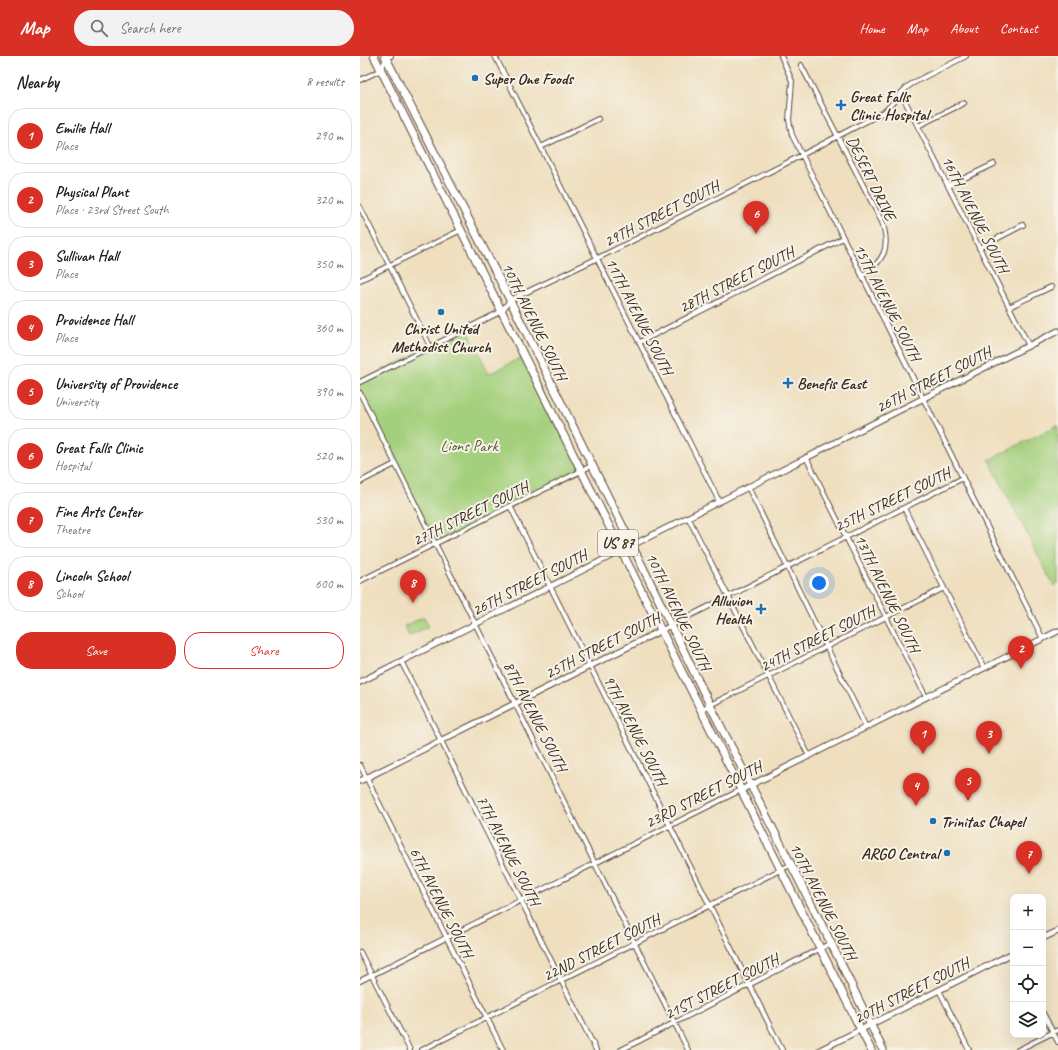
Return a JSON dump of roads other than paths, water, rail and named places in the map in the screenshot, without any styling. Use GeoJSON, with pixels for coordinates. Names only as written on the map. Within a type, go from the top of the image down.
{"type":"FeatureCollection","features":[{"type":"Feature","properties":{"kind":"highway","name":"10TH AVENUE SOUTH"},"geometry":{"type":"LineString","coordinates":[[374,56],[871,1050]]}},
{"type":"Feature","properties":{"kind":"highway","name":"10TH AVENUE SOUTH"},"geometry":{"type":"LineString","coordinates":[[387,57],[510,300],[591,466],[632,545],[710,705],[883,1050]]}},
{"type":"Feature","properties":{"kind":"street","name":"11TH AVENUE SOUTH"},"geometry":{"type":"LineString","coordinates":[[495,56],[719,501]]}},
{"type":"Feature","properties":{"kind":"street","name":"15TH AVENUE SOUTH"},"geometry":{"type":"LineString","coordinates":[[780,56],[792,82],[789,120],[792,135],[1043,639]]}},
{"type":"Feature","properties":{"kind":"street","name":"29TH STREET SOUTH"},"geometry":{"type":"LineString","coordinates":[[360,382],[502,311],[510,300],[598,258],[777,168],[801,154],[884,112],[891,106],[901,93],[910,86],[966,56]]}},
{"type":"Feature","properties":{"kind":"street"},"geometry":{"type":"LineString","coordinates":[[360,80],[381,70],[387,57]]}},
{"type":"Feature","properties":{"kind":"street","name":"DESERT DRIVE"},"geometry":{"type":"LineString","coordinates":[[801,65],[882,222],[886,244],[884,254],[873,269],[862,276]]}},
{"type":"Feature","properties":{"kind":"street","name":"16TH AVENUE SOUTH"},"geometry":{"type":"LineString","coordinates":[[901,93],[1029,346]]}},
{"type":"Feature","properties":{"kind":"street"},"geometry":{"type":"LineString","coordinates":[[918,126],[964,103]]}},
{"type":"Feature","properties":{"kind":"street"},"geometry":{"type":"LineString","coordinates":[[541,147],[598,120]]}},
{"type":"Feature","properties":{"kind":"street"},"geometry":{"type":"LineString","coordinates":[[948,186],[994,164]]}},
{"type":"Feature","properties":{"kind":"street"},"geometry":{"type":"LineString","coordinates":[[360,207],[430,346]]}},
{"type":"Feature","properties":{"kind":"street"},"geometry":{"type":"LineString","coordinates":[[979,248],[1023,225]]}},
{"type":"Feature","properties":{"kind":"street"},"geometry":{"type":"LineString","coordinates":[[360,280],[462,230]]}},
{"type":"Feature","properties":{"kind":"street","name":"28TH STREET SOUTH"},"geometry":{"type":"LineString","coordinates":[[640,342],[843,238]]}},
{"type":"Feature","properties":{"kind":"street"},"geometry":{"type":"LineString","coordinates":[[1010,307],[1051,286]]}},
{"type":"Feature","properties":{"kind":"street","name":"26TH STREET SOUTH"},"geometry":{"type":"LineString","coordinates":[[360,682],[1058,331]]}},
{"type":"Feature","properties":{"kind":"street","name":"8TH AVENUE SOUTH"},"geometry":{"type":"LineString","coordinates":[[360,393],[596,863],[688,1050]]}},
{"type":"Feature","properties":{"kind":"street","name":"13TH AVENUE SOUTH"},"geometry":{"type":"LineString","coordinates":[[806,457],[926,697]]}},
{"type":"Feature","properties":{"kind":"street"},"geometry":{"type":"LineString","coordinates":[[360,482],[395,464]]}},
{"type":"Feature","properties":{"kind":"street","name":"27TH STREET SOUTH"},"geometry":{"type":"LineString","coordinates":[[360,580],[436,544],[591,466]]}},
{"type":"Feature","properties":{"kind":"street","name":"25TH STREET SOUTH"},"geometry":{"type":"LineString","coordinates":[[360,781],[963,478]]}},
{"type":"Feature","properties":{"kind":"street"},"geometry":{"type":"LineString","coordinates":[[748,487],[866,727]]}},
{"type":"Feature","properties":{"kind":"street","name":"9TH AVENUE SOUTH"},"geometry":{"type":"LineString","coordinates":[[510,506],[782,1050]]}},
{"type":"Feature","properties":{"kind":"street"},"geometry":{"type":"LineString","coordinates":[[904,508],[984,668]]}},
{"type":"Feature","properties":{"kind":"street"},"geometry":{"type":"LineString","coordinates":[[688,516],[809,756]]}},
{"type":"Feature","properties":{"kind":"street","name":"24TH STREET SOUTH"},"geometry":{"type":"LineString","coordinates":[[700,710],[944,588]]}},
{"type":"Feature","properties":{"kind":"street","name":"23RD STREET SOUTH"},"geometry":{"type":"LineString","coordinates":[[360,981],[1058,631]]}},
{"type":"Feature","properties":{"kind":"street","name":"7TH AVENUE SOUTH"},"geometry":{"type":"LineString","coordinates":[[401,661],[596,1050]]}},
{"type":"Feature","properties":{"kind":"street","name":"6TH AVENUE SOUTH"},"geometry":{"type":"LineString","coordinates":[[360,765],[503,1050]]}},
{"type":"Feature","properties":{"kind":"street","name":"22ND STREET SOUTH"},"geometry":{"type":"LineString","coordinates":[[422,1050],[790,865]]}},
{"type":"Feature","properties":{"kind":"street"},"geometry":{"type":"LineString","coordinates":[[1046,936],[1058,930]]}},
{"type":"Feature","properties":{"kind":"street","name":"21ST STREET SOUTH"},"geometry":{"type":"LineString","coordinates":[[621,1050],[831,944]]}},
{"type":"Feature","properties":{"kind":"street"},"geometry":{"type":"LineString","coordinates":[[360,952],[410,1050]]}},
{"type":"Feature","properties":{"kind":"street","name":"20TH STREET SOUTH"},"geometry":{"type":"LineString","coordinates":[[820,1050],[1010,954]]}},
{"type":"Feature","properties":{"kind":"street"},"geometry":{"type":"LineString","coordinates":[[939,990],[969,1050]]}},
{"type":"Feature","properties":{"kind":"street"},"geometry":{"type":"LineString","coordinates":[[1046,1019],[1058,1042]]}},
{"type":"Feature","properties":{"kind":"street"},"geometry":{"type":"LineString","coordinates":[[1018,1050],[1058,1030]]}},
{"type":"Feature","properties":{"kind":"place","name":"Super One Foods"},"geometry":{"type":"Point","coordinates":[475,78]}},
{"type":"Feature","properties":{"kind":"place","name":"Great Falls Clinic Hospital"},"geometry":{"type":"Point","coordinates":[841,105]}},
{"type":"Feature","properties":{"kind":"place","name":"Great Falls Clinic"},"geometry":{"type":"Point","coordinates":[756,234]}},
{"type":"Feature","properties":{"kind":"place","name":"Christ United Methodist Church"},"geometry":{"type":"Point","coordinates":[441,312]}},
{"type":"Feature","properties":{"kind":"place","name":"Benefis East"},"geometry":{"type":"Point","coordinates":[788,383]}},
{"type":"Feature","properties":{"kind":"place","name":"Lincoln School"},"geometry":{"type":"Point","coordinates":[413,603]}},
{"type":"Feature","properties":{"kind":"place","name":"Alluvion Health"},"geometry":{"type":"Point","coordinates":[761,609]}},
{"type":"Feature","properties":{"kind":"place","name":"Physical Plant"},"geometry":{"type":"Point","coordinates":[1021,669]}},
{"type":"Feature","properties":{"kind":"place","name":"Emilie Hall"},"geometry":{"type":"Point","coordinates":[923,754]}},
{"type":"Feature","properties":{"kind":"place","name":"Sullivan Hall"},"geometry":{"type":"Point","coordinates":[989,754]}},
{"type":"Feature","properties":{"kind":"place","name":"University of Providence"},"geometry":{"type":"Point","coordinates":[968,801]}},
{"type":"Feature","properties":{"kind":"place","name":"Providence Hall"},"geometry":{"type":"Point","coordinates":[916,806]}},
{"type":"Feature","properties":{"kind":"place","name":"Trinitas Chapel"},"geometry":{"type":"Point","coordinates":[933,821]}},
{"type":"Feature","properties":{"kind":"place","name":"ARGO Central"},"geometry":{"type":"Point","coordinates":[947,853]}},
{"type":"Feature","properties":{"kind":"place","name":"Fine Arts Center"},"geometry":{"type":"Point","coordinates":[1029,874]}},
{"type":"Feature","properties":{"kind":"park label","name":"Lions Park"},"geometry":{"type":"Point","coordinates":[469,445]}}]}
